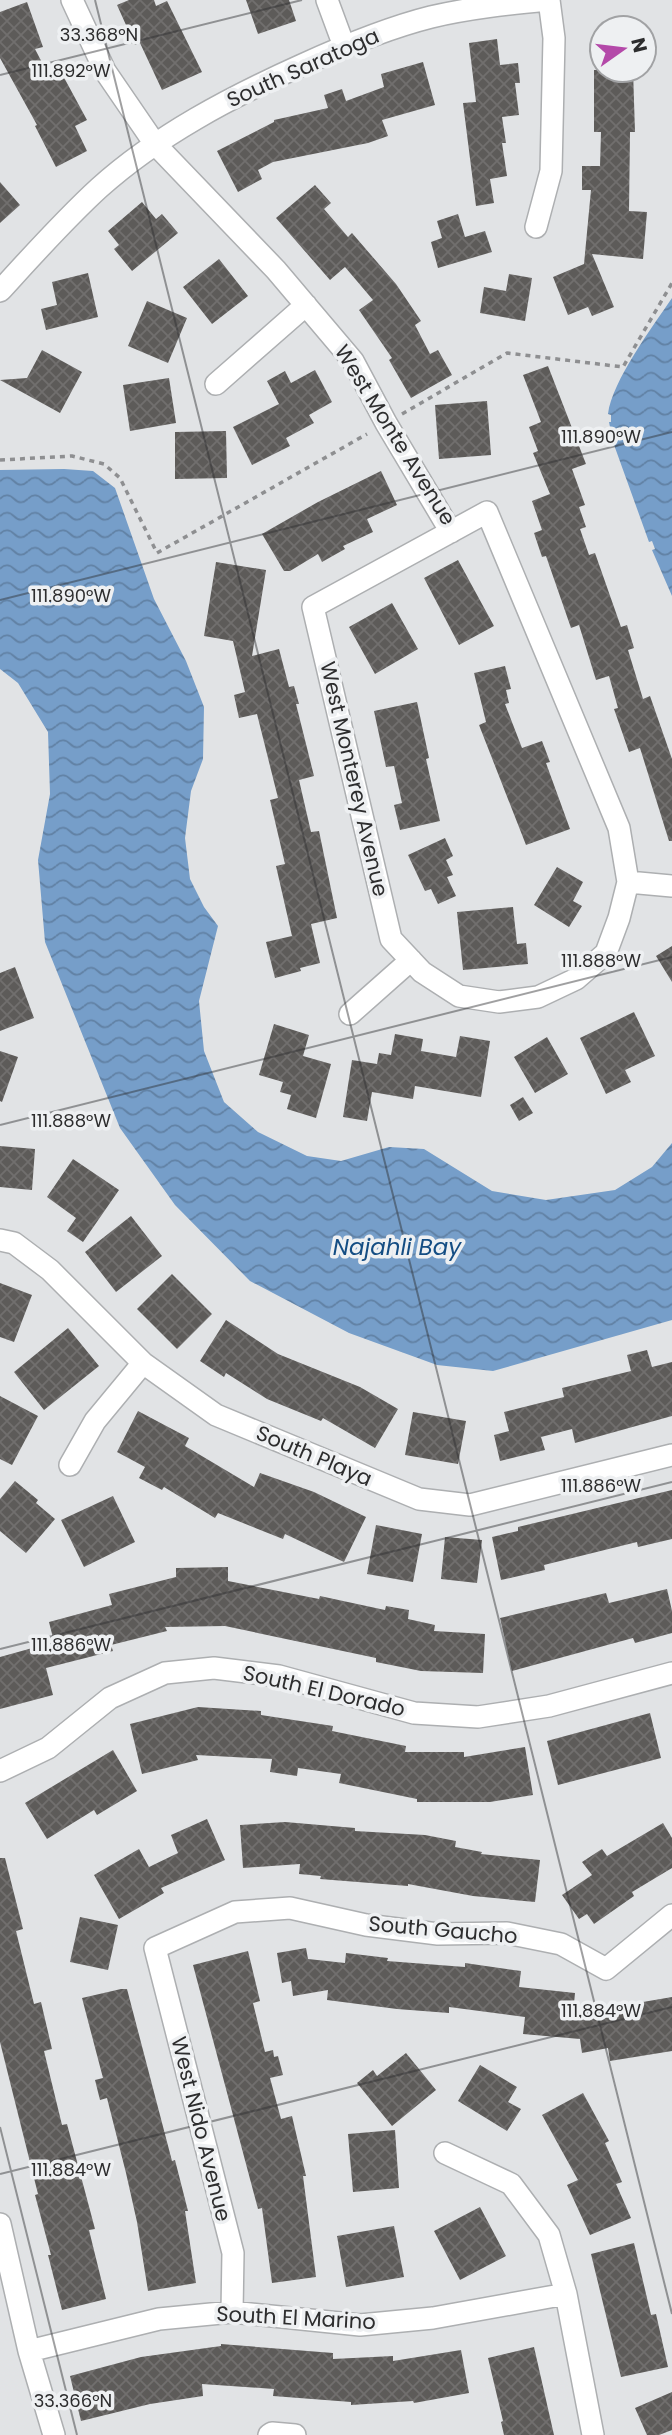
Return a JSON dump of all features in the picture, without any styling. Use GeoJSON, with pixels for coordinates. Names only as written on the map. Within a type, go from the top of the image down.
{"type":"FeatureCollection","features":[{"type":"Feature","properties":{"kind":"street","name":"West Monte Avenue"},"geometry":{"type":"LineString","coordinates":[[72,0],[105,71],[155,145],[276,270],[353,361],[386,423],[451,532],[487,512],[619,828],[628,882],[620,918],[606,953],[576,979],[538,997]]}},
{"type":"Feature","properties":{"kind":"street"},"geometry":{"type":"LineString","coordinates":[[327,0],[344,46]]}},
{"type":"Feature","properties":{"kind":"street","name":"South Saratoga"},"geometry":{"type":"LineString","coordinates":[[0,291],[100,187],[155,145],[246,90],[344,46],[431,17],[477,8],[548,0]]}},
{"type":"Feature","properties":{"kind":"street"},"geometry":{"type":"LineString","coordinates":[[536,227],[551,172],[554,37],[548,0]]}},
{"type":"Feature","properties":{"kind":"street"},"geometry":{"type":"LineString","coordinates":[[216,384],[306,305]]}},
{"type":"Feature","properties":{"kind":"street","name":"West Monterey Avenue"},"geometry":{"type":"LineString","coordinates":[[451,532],[313,607],[391,939],[422,972],[460,996],[499,1002],[538,997]]}},
{"type":"Feature","properties":{"kind":"street"},"geometry":{"type":"LineString","coordinates":[[628,882],[672,886]]}},
{"type":"Feature","properties":{"kind":"street"},"geometry":{"type":"LineString","coordinates":[[350,1014],[411,960]]}},
{"type":"Feature","properties":{"kind":"street","name":"South Playa"},"geometry":{"type":"LineString","coordinates":[[13,1237],[143,1363],[216,1415],[419,1499],[470,1505],[672,1455]]}},
{"type":"Feature","properties":{"kind":"street"},"geometry":{"type":"LineString","coordinates":[[70,1465],[95,1421],[143,1363]]}},
{"type":"Feature","properties":{"kind":"street","name":"South El Dorado"},"geometry":{"type":"LineString","coordinates":[[0,1771],[48,1748],[110,1698],[164,1673],[214,1668],[279,1676],[414,1713],[478,1717],[549,1706],[672,1673]]}},
{"type":"Feature","properties":{"kind":"street","name":"South Gaucho"},"geometry":{"type":"LineString","coordinates":[[155,1948],[235,1912],[290,1908],[366,1925],[438,1934],[507,1933],[561,1944],[606,1969],[672,1915]]}},
{"type":"Feature","properties":{"kind":"street","name":"West Nido Avenue"},"geometry":{"type":"LineString","coordinates":[[155,1948],[233,2253],[232,2312]]}},
{"type":"Feature","properties":{"kind":"street"},"geometry":{"type":"LineString","coordinates":[[445,2153],[511,2184],[549,2235],[566,2294],[593,2435]]}},
{"type":"Feature","properties":{"kind":"street"},"geometry":{"type":"LineString","coordinates":[[0,2224],[29,2351],[54,2435]]}},
{"type":"Feature","properties":{"kind":"street","name":"South El Marino"},"geometry":{"type":"LineString","coordinates":[[29,2351],[159,2319],[232,2312],[360,2325],[433,2318],[566,2294]]}},
{"type":"Feature","properties":{"kind":"street"},"geometry":{"type":"LineString","coordinates":[[268,2435],[296,2435]]}},
{"type":"Feature","properties":{"kind":"path"},"geometry":{"type":"LineString","coordinates":[[400,415],[508,354],[623,367],[672,284]]}},
{"type":"Feature","properties":{"kind":"path"},"geometry":{"type":"LineString","coordinates":[[0,460],[72,456],[104,464],[120,478],[157,553],[367,434]]}},
{"type":"Feature","properties":{"kind":"water"},"geometry":{"type":"Polygon","coordinates":[[[672,298],[672,596],[652,550],[655,549],[652,541],[649,542],[613,442],[609,422],[611,415],[608,414],[625,370],[672,298]]]}},
{"type":"Feature","properties":{"kind":"water","name":"Najahli Bay"},"geometry":{"type":"Polygon","coordinates":[[[0,470],[93,471],[115,488],[154,599],[186,661],[204,707],[203,759],[191,791],[185,838],[190,879],[204,907],[218,926],[199,1001],[204,1051],[224,1102],[258,1132],[307,1156],[341,1161],[389,1147],[424,1149],[492,1191],[546,1200],[615,1190],[652,1167],[672,1143],[672,1320],[493,1371],[437,1365],[349,1333],[250,1281],[175,1205],[120,1128],[45,942],[38,860],[50,794],[48,732],[18,683],[0,669],[0,470]]]}},
{"type":"Feature","properties":{"kind":"building"},"geometry":{"type":"Polygon","coordinates":[[[129,0],[154,0],[156,6],[167,1],[202,72],[162,90],[140,43],[135,45],[117,5],[129,0]]]}},
{"type":"Feature","properties":{"kind":"building"},"geometry":{"type":"Polygon","coordinates":[[[246,0],[289,0],[296,21],[258,34],[246,0]]]}},
{"type":"Feature","properties":{"kind":"building"},"geometry":{"type":"Polygon","coordinates":[[[27,2],[43,47],[35,49],[50,78],[61,72],[87,120],[75,126],[87,151],[56,167],[35,126],[37,125],[0,58],[0,12],[27,2]]]}},
{"type":"Feature","properties":{"kind":"building"},"geometry":{"type":"Polygon","coordinates":[[[497,39],[500,65],[518,63],[520,83],[515,83],[519,115],[502,117],[506,143],[502,143],[507,176],[490,179],[494,203],[476,206],[463,103],[476,102],[469,43],[497,39]]]}},
{"type":"Feature","properties":{"kind":"building"},"geometry":{"type":"Polygon","coordinates":[[[423,62],[435,105],[382,120],[388,136],[368,143],[273,162],[258,170],[262,179],[238,192],[217,151],[274,120],[328,108],[324,95],[342,89],[346,101],[384,87],[381,74],[423,62]]]}},
{"type":"Feature","properties":{"kind":"building"},"geometry":{"type":"Polygon","coordinates":[[[594,84],[633,84],[635,132],[630,132],[629,211],[647,212],[643,259],[592,254],[614,307],[592,316],[588,307],[568,315],[553,277],[584,264],[591,190],[582,190],[582,166],[600,166],[601,132],[594,132],[594,84]]]}},
{"type":"Feature","properties":{"kind":"building"},"geometry":{"type":"Polygon","coordinates":[[[0,182],[20,205],[0,223],[0,182]]]}},
{"type":"Feature","properties":{"kind":"building"},"geometry":{"type":"Polygon","coordinates":[[[315,185],[331,203],[324,209],[348,237],[352,233],[396,284],[421,321],[415,325],[430,354],[438,350],[452,375],[411,398],[389,360],[392,358],[359,310],[373,300],[345,267],[330,280],[276,218],[315,185]]]}},
{"type":"Feature","properties":{"kind":"building"},"geometry":{"type":"Polygon","coordinates":[[[142,202],[156,219],[162,214],[178,233],[132,271],[114,249],[119,245],[108,231],[142,202]]]}},
{"type":"Feature","properties":{"kind":"building"},"geometry":{"type":"Polygon","coordinates":[[[458,214],[465,237],[485,231],[492,252],[438,268],[431,242],[442,238],[437,221],[458,214]]]}},
{"type":"Feature","properties":{"kind":"building"},"geometry":{"type":"Polygon","coordinates":[[[219,259],[248,296],[212,324],[183,287],[219,259]]]}},
{"type":"Feature","properties":{"kind":"building"},"geometry":{"type":"Polygon","coordinates":[[[88,273],[98,317],[46,330],[41,309],[57,305],[52,282],[88,273]]]}},
{"type":"Feature","properties":{"kind":"building"},"geometry":{"type":"Polygon","coordinates":[[[509,274],[532,278],[525,321],[480,313],[484,287],[506,291],[509,274]]]}},
{"type":"Feature","properties":{"kind":"building"},"geometry":{"type":"Polygon","coordinates":[[[147,301],[187,318],[168,363],[128,346],[147,301]]]}},
{"type":"Feature","properties":{"kind":"building"},"geometry":{"type":"Polygon","coordinates":[[[42,350],[82,372],[60,413],[0,380],[27,378],[42,350]]]}},
{"type":"Feature","properties":{"kind":"building"},"geometry":{"type":"Polygon","coordinates":[[[548,366],[586,464],[572,469],[585,505],[579,507],[586,527],[580,529],[589,555],[595,553],[621,627],[627,625],[634,648],[628,650],[643,699],[650,696],[672,759],[672,841],[669,841],[640,748],[629,752],[614,709],[618,708],[609,676],[596,680],[579,625],[571,628],[546,556],[542,557],[534,533],[542,530],[532,501],[550,494],[533,453],[538,451],[529,427],[541,422],[523,375],[548,366]]]}},
{"type":"Feature","properties":{"kind":"building"},"geometry":{"type":"Polygon","coordinates":[[[315,370],[332,402],[309,415],[314,423],[286,438],[290,446],[252,465],[233,427],[279,404],[267,381],[285,371],[291,383],[315,370]]]}},
{"type":"Feature","properties":{"kind":"building"},"geometry":{"type":"Polygon","coordinates":[[[169,378],[176,423],[130,431],[123,385],[169,378]]]}},
{"type":"Feature","properties":{"kind":"building"},"geometry":{"type":"Polygon","coordinates":[[[487,401],[491,455],[439,459],[435,405],[487,401]]]}},
{"type":"Feature","properties":{"kind":"building"},"geometry":{"type":"Polygon","coordinates":[[[226,431],[227,478],[175,479],[175,432],[226,431]]]}},
{"type":"Feature","properties":{"kind":"building"},"geometry":{"type":"Polygon","coordinates":[[[381,471],[397,505],[367,519],[373,532],[343,546],[345,549],[322,562],[318,554],[290,571],[284,571],[262,534],[381,471]]]}},
{"type":"Feature","properties":{"kind":"building"},"geometry":{"type":"Polygon","coordinates":[[[458,560],[494,626],[459,645],[424,578],[458,560]]]}},
{"type":"Feature","properties":{"kind":"building"},"geometry":{"type":"Polygon","coordinates":[[[216,562],[266,570],[252,656],[279,649],[289,687],[294,686],[314,776],[299,780],[311,832],[319,831],[337,918],[311,924],[320,963],[275,978],[266,942],[292,936],[276,866],[285,864],[270,800],[278,798],[257,714],[239,718],[234,695],[245,692],[233,641],[204,636],[216,562]]]}},
{"type":"Feature","properties":{"kind":"building"},"geometry":{"type":"Polygon","coordinates":[[[392,603],[418,649],[375,674],[349,627],[392,603]]]}},
{"type":"Feature","properties":{"kind":"building"},"geometry":{"type":"Polygon","coordinates":[[[505,666],[511,689],[506,690],[509,703],[505,704],[522,748],[542,741],[550,762],[546,763],[570,829],[526,845],[479,725],[486,722],[474,673],[505,666]]]}},
{"type":"Feature","properties":{"kind":"building"},"geometry":{"type":"Polygon","coordinates":[[[417,702],[440,821],[400,830],[394,805],[402,803],[394,766],[386,767],[374,711],[417,702]]]}},
{"type":"Feature","properties":{"kind":"building"},"geometry":{"type":"Polygon","coordinates":[[[445,838],[453,856],[446,860],[453,875],[447,877],[456,896],[438,904],[431,889],[425,891],[408,855],[445,838]]]}},
{"type":"Feature","properties":{"kind":"building"},"geometry":{"type":"Polygon","coordinates":[[[557,867],[583,882],[573,901],[582,906],[569,927],[534,905],[557,867]]]}},
{"type":"Feature","properties":{"kind":"building"},"geometry":{"type":"Polygon","coordinates":[[[513,907],[517,944],[526,943],[528,964],[463,970],[457,912],[513,907]]]}},
{"type":"Feature","properties":{"kind":"building"},"geometry":{"type":"Polygon","coordinates":[[[672,946],[672,982],[656,956],[672,946]]]}},
{"type":"Feature","properties":{"kind":"building"},"geometry":{"type":"Polygon","coordinates":[[[15,967],[34,1018],[0,1031],[0,973],[15,967]]]}},
{"type":"Feature","properties":{"kind":"building"},"geometry":{"type":"Polygon","coordinates":[[[634,1012],[655,1056],[625,1070],[631,1082],[606,1094],[580,1038],[634,1012]]]}},
{"type":"Feature","properties":{"kind":"building"},"geometry":{"type":"Polygon","coordinates":[[[274,1024],[309,1035],[303,1056],[331,1064],[316,1118],[287,1109],[291,1095],[280,1092],[283,1082],[259,1075],[274,1024]]]}},
{"type":"Feature","properties":{"kind":"building"},"geometry":{"type":"Polygon","coordinates":[[[395,1034],[423,1039],[421,1051],[456,1057],[460,1036],[490,1041],[481,1097],[415,1086],[413,1099],[372,1092],[367,1121],[343,1117],[352,1060],[377,1064],[379,1053],[391,1055],[395,1034]]]}},
{"type":"Feature","properties":{"kind":"building"},"geometry":{"type":"Polygon","coordinates":[[[547,1037],[568,1074],[535,1093],[514,1057],[547,1037]]]}},
{"type":"Feature","properties":{"kind":"building"},"geometry":{"type":"Polygon","coordinates":[[[0,1051],[18,1057],[2,1102],[0,1101],[0,1051]]]}},
{"type":"Feature","properties":{"kind":"building"},"geometry":{"type":"Polygon","coordinates":[[[523,1097],[533,1113],[519,1121],[510,1105],[523,1097]]]}},
{"type":"Feature","properties":{"kind":"building"},"geometry":{"type":"Polygon","coordinates":[[[0,1146],[35,1149],[32,1190],[0,1187],[0,1146]]]}},
{"type":"Feature","properties":{"kind":"building"},"geometry":{"type":"Polygon","coordinates":[[[73,1159],[119,1190],[83,1242],[67,1231],[76,1218],[47,1197],[73,1159]]]}},
{"type":"Feature","properties":{"kind":"building"},"geometry":{"type":"Polygon","coordinates":[[[131,1216],[162,1256],[116,1292],[85,1252],[131,1216]]]}},
{"type":"Feature","properties":{"kind":"building"},"geometry":{"type":"Polygon","coordinates":[[[172,1274],[212,1314],[177,1349],[137,1309],[172,1274]]]}},
{"type":"Feature","properties":{"kind":"building"},"geometry":{"type":"Polygon","coordinates":[[[0,1283],[32,1295],[14,1342],[0,1337],[0,1283]]]}},
{"type":"Feature","properties":{"kind":"building"},"geometry":{"type":"Polygon","coordinates":[[[226,1320],[278,1354],[360,1387],[398,1409],[375,1448],[323,1418],[321,1421],[267,1399],[226,1373],[224,1377],[200,1361],[226,1320]]]}},
{"type":"Feature","properties":{"kind":"building"},"geometry":{"type":"Polygon","coordinates":[[[68,1328],[99,1366],[44,1410],[14,1372],[68,1328]]]}},
{"type":"Feature","properties":{"kind":"building"},"geometry":{"type":"Polygon","coordinates":[[[647,1350],[652,1367],[672,1362],[672,1416],[575,1443],[572,1429],[541,1437],[545,1450],[500,1461],[494,1435],[509,1431],[504,1412],[564,1397],[562,1388],[631,1371],[627,1355],[647,1350]]]}},
{"type":"Feature","properties":{"kind":"building"},"geometry":{"type":"Polygon","coordinates":[[[0,1396],[38,1416],[12,1465],[0,1459],[0,1396]]]}},
{"type":"Feature","properties":{"kind":"building"},"geometry":{"type":"Polygon","coordinates":[[[138,1411],[189,1438],[185,1446],[254,1487],[260,1473],[314,1492],[366,1517],[344,1562],[285,1534],[283,1539],[218,1513],[215,1518],[164,1487],[162,1490],[139,1478],[145,1467],[117,1452],[138,1411]]]}},
{"type":"Feature","properties":{"kind":"building"},"geometry":{"type":"Polygon","coordinates":[[[413,1412],[466,1421],[458,1464],[405,1455],[413,1412]]]}},
{"type":"Feature","properties":{"kind":"building"},"geometry":{"type":"Polygon","coordinates":[[[15,1481],[55,1519],[26,1553],[0,1531],[0,1499],[15,1481]]]}},
{"type":"Feature","properties":{"kind":"building"},"geometry":{"type":"Polygon","coordinates":[[[672,1490],[672,1539],[638,1547],[637,1542],[544,1565],[545,1570],[501,1580],[492,1537],[518,1531],[518,1527],[672,1490]]]}},
{"type":"Feature","properties":{"kind":"building"},"geometry":{"type":"Polygon","coordinates":[[[113,1496],[135,1542],[84,1567],[61,1520],[113,1496]]]}},
{"type":"Feature","properties":{"kind":"building"},"geometry":{"type":"Polygon","coordinates":[[[376,1525],[422,1534],[413,1582],[367,1574],[376,1525]]]}},
{"type":"Feature","properties":{"kind":"building"},"geometry":{"type":"Polygon","coordinates":[[[445,1537],[482,1540],[477,1583],[441,1579],[445,1537]]]}},
{"type":"Feature","properties":{"kind":"building"},"geometry":{"type":"Polygon","coordinates":[[[228,1567],[228,1581],[385,1610],[386,1606],[409,1610],[408,1619],[435,1625],[434,1631],[485,1634],[483,1673],[421,1671],[376,1662],[376,1658],[225,1626],[165,1627],[167,1631],[111,1645],[113,1651],[46,1668],[53,1695],[0,1709],[0,1657],[54,1642],[49,1622],[112,1605],[109,1594],[176,1577],[176,1568],[228,1567]]]}},
{"type":"Feature","properties":{"kind":"building"},"geometry":{"type":"Polygon","coordinates":[[[667,1589],[672,1611],[672,1633],[635,1643],[633,1638],[512,1671],[500,1618],[606,1593],[609,1603],[667,1589]]]}},
{"type":"Feature","properties":{"kind":"building"},"geometry":{"type":"Polygon","coordinates":[[[198,1707],[261,1711],[261,1715],[333,1726],[332,1731],[406,1746],[405,1752],[464,1752],[464,1757],[525,1747],[533,1795],[490,1802],[417,1802],[417,1799],[339,1783],[341,1774],[298,1768],[297,1776],[270,1772],[272,1759],[196,1755],[198,1760],[142,1774],[130,1724],[198,1707]]]}},
{"type":"Feature","properties":{"kind":"building"},"geometry":{"type":"Polygon","coordinates":[[[650,1713],[661,1758],[558,1785],[547,1741],[650,1713]]]}},
{"type":"Feature","properties":{"kind":"building"},"geometry":{"type":"Polygon","coordinates":[[[113,1750],[137,1791],[97,1815],[94,1810],[47,1839],[25,1803],[113,1750]]]}},
{"type":"Feature","properties":{"kind":"building"},"geometry":{"type":"Polygon","coordinates":[[[207,1819],[225,1860],[161,1888],[164,1893],[119,1919],[94,1875],[139,1849],[149,1867],[178,1853],[171,1835],[207,1819]]]}},
{"type":"Feature","properties":{"kind":"building"},"geometry":{"type":"Polygon","coordinates":[[[285,1822],[355,1828],[355,1831],[425,1835],[456,1841],[455,1847],[482,1852],[481,1854],[540,1860],[535,1902],[473,1896],[408,1884],[320,1879],[321,1876],[299,1874],[300,1864],[243,1868],[240,1825],[285,1822]]]}},
{"type":"Feature","properties":{"kind":"building"},"geometry":{"type":"Polygon","coordinates":[[[663,1823],[672,1838],[672,1868],[632,1892],[634,1896],[594,1924],[587,1914],[579,1919],[562,1895],[592,1875],[582,1862],[602,1849],[607,1856],[663,1823]]]}},
{"type":"Feature","properties":{"kind":"building"},"geometry":{"type":"Polygon","coordinates":[[[0,1858],[5,1858],[23,1929],[16,1931],[34,2004],[41,2002],[52,2049],[44,2051],[62,2125],[67,2124],[95,2229],[89,2230],[106,2299],[62,2310],[35,2195],[38,2194],[0,2042],[0,1858]]]}},
{"type":"Feature","properties":{"kind":"building"},"geometry":{"type":"Polygon","coordinates":[[[80,1917],[118,1925],[108,1970],[70,1962],[80,1917]]]}},
{"type":"Feature","properties":{"kind":"building"},"geometry":{"type":"Polygon","coordinates":[[[306,1948],[308,1959],[345,1963],[346,1953],[388,1958],[387,1961],[465,1967],[465,1963],[521,1971],[519,1987],[575,1993],[573,2014],[672,1997],[672,2051],[610,2061],[608,2048],[582,2053],[580,2039],[523,2034],[525,2017],[449,2007],[449,2013],[327,2000],[328,1990],[293,1996],[291,1981],[282,1983],[277,1953],[306,1948]]]}},
{"type":"Feature","properties":{"kind":"building"},"geometry":{"type":"Polygon","coordinates":[[[248,1951],[260,2001],[253,2003],[265,2052],[273,2050],[274,2057],[278,2056],[283,2075],[270,2078],[281,2119],[292,2116],[306,2176],[303,2176],[316,2277],[272,2283],[262,2208],[258,2209],[193,1965],[248,1951]]]}},
{"type":"Feature","properties":{"kind":"building"},"geometry":{"type":"Polygon","coordinates":[[[127,1989],[172,2161],[175,2160],[188,2211],[185,2211],[196,2283],[148,2291],[126,2173],[107,2098],[100,2100],[95,2080],[103,2078],[82,1998],[127,1989]]]}},
{"type":"Feature","properties":{"kind":"building"},"geometry":{"type":"Polygon","coordinates":[[[406,2053],[436,2090],[392,2126],[357,2083],[373,2070],[377,2076],[406,2053]]]}},
{"type":"Feature","properties":{"kind":"building"},"geometry":{"type":"Polygon","coordinates":[[[480,2065],[517,2087],[508,2102],[521,2109],[507,2131],[458,2101],[480,2065]]]}},
{"type":"Feature","properties":{"kind":"building"},"geometry":{"type":"Polygon","coordinates":[[[583,2093],[609,2141],[605,2143],[622,2182],[616,2184],[631,2218],[590,2235],[567,2185],[578,2180],[542,2115],[583,2093]]]}},
{"type":"Feature","properties":{"kind":"building"},"geometry":{"type":"Polygon","coordinates":[[[395,2130],[399,2188],[353,2192],[348,2134],[395,2130]]]}},
{"type":"Feature","properties":{"kind":"building"},"geometry":{"type":"Polygon","coordinates":[[[480,2207],[506,2256],[460,2280],[434,2231],[480,2207]]]}},
{"type":"Feature","properties":{"kind":"building"},"geometry":{"type":"Polygon","coordinates":[[[394,2226],[404,2277],[346,2287],[337,2236],[394,2226]]]}},
{"type":"Feature","properties":{"kind":"building"},"geometry":{"type":"Polygon","coordinates":[[[634,2243],[651,2315],[656,2314],[668,2367],[621,2377],[591,2254],[634,2243]]]}},
{"type":"Feature","properties":{"kind":"building"},"geometry":{"type":"Polygon","coordinates":[[[221,2344],[333,2353],[333,2359],[393,2356],[393,2361],[461,2350],[469,2393],[414,2403],[351,2405],[351,2402],[273,2396],[274,2389],[202,2384],[203,2396],[150,2404],[81,2421],[70,2376],[141,2357],[221,2344]]]}},
{"type":"Feature","properties":{"kind":"building"},"geometry":{"type":"Polygon","coordinates":[[[534,2347],[554,2435],[504,2435],[488,2358],[534,2347]]]}},
{"type":"Feature","properties":{"kind":"building"},"geometry":{"type":"Polygon","coordinates":[[[672,2392],[672,2430],[659,2435],[647,2435],[635,2408],[672,2392]]]}}]}
